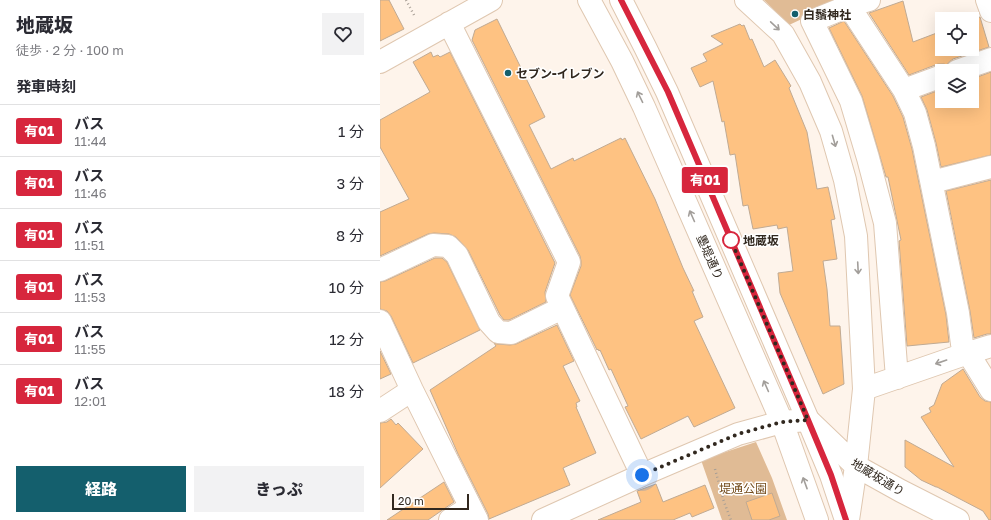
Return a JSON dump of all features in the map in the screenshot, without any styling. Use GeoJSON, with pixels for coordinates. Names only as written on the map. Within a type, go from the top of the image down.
{"type":"FeatureCollection","features":[{"type":"Feature","properties":{"kind":"street"},"geometry":{"type":"LineString","coordinates":[[380,62],[491,0]]}},
{"type":"Feature","properties":{"kind":"street","name":"墨堤通り"},"geometry":{"type":"LineString","coordinates":[[588,0],[622,61],[644,106],[782,422],[818,520]]}},
{"type":"Feature","properties":{"kind":"street"},"geometry":{"type":"LineString","coordinates":[[620,0],[668,92],[808,420],[831,475],[847,520]]}},
{"type":"Feature","properties":{"kind":"street"},"geometry":{"type":"LineString","coordinates":[[746,0],[783,34],[810,82],[831,131],[845,180],[856,236],[864,389],[856,466],[847,520]]}},
{"type":"Feature","properties":{"kind":"street"},"geometry":{"type":"LineString","coordinates":[[988,0],[991,10]]}},
{"type":"Feature","properties":{"kind":"street"},"geometry":{"type":"LineString","coordinates":[[897,378],[885,224],[851,101],[812,21],[854,2],[904,90],[915,113],[932,182],[958,313],[962,344],[991,390]]}},
{"type":"Feature","properties":{"kind":"street"},"geometry":{"type":"LineString","coordinates":[[449,23],[569,262],[557,296],[642,475]]}},
{"type":"Feature","properties":{"kind":"street"},"geometry":{"type":"LineString","coordinates":[[977,64],[991,59]]}},
{"type":"Feature","properties":{"kind":"street"},"geometry":{"type":"LineString","coordinates":[[904,90],[935,79]]}},
{"type":"Feature","properties":{"kind":"street"},"geometry":{"type":"LineString","coordinates":[[932,182],[991,167]]}},
{"type":"Feature","properties":{"kind":"street"},"geometry":{"type":"LineString","coordinates":[[380,270],[434,245],[448,246],[457,255],[489,322],[498,332],[511,333],[562,308]]}},
{"type":"Feature","properties":{"kind":"street"},"geometry":{"type":"LineString","coordinates":[[380,320],[412,390],[473,513],[450,520]]}},
{"type":"Feature","properties":{"kind":"street"},"geometry":{"type":"LineString","coordinates":[[864,389],[968,352],[991,346]]}},
{"type":"Feature","properties":{"kind":"street"},"geometry":{"type":"LineString","coordinates":[[380,411],[412,390]]}},
{"type":"Feature","properties":{"kind":"street"},"geometry":{"type":"LineString","coordinates":[[543,520],[642,475],[738,434],[782,422],[808,420]]}},
{"type":"Feature","properties":{"kind":"street","name":"地蔵坂通り"},"geometry":{"type":"LineString","coordinates":[[808,420],[856,466],[958,520]]}},
{"type":"Feature","properties":{"kind":"path"},"geometry":{"type":"LineString","coordinates":[[406,0],[417,20]]}},
{"type":"Feature","properties":{"kind":"path"},"geometry":{"type":"LineString","coordinates":[[714,466],[724,502],[731,520]]}},
{"type":"Feature","properties":{"kind":"green space","name":"白鬚神社"},"geometry":{"type":"Polygon","coordinates":[[[764,0],[834,0],[836,3],[789,25],[764,0]]]}},
{"type":"Feature","properties":{"kind":"green space","name":"堤通公園"},"geometry":{"type":"Polygon","coordinates":[[[756,442],[772,478],[787,520],[722,520],[701,460],[756,442]]]}},
{"type":"Feature","properties":{"kind":"building"},"geometry":{"type":"Polygon","coordinates":[[[380,0],[389,0],[404,29],[380,41],[380,0]]]}},
{"type":"Feature","properties":{"kind":"building"},"geometry":{"type":"Polygon","coordinates":[[[903,1],[913,42],[935,34],[935,56],[962,56],[953,59],[948,64],[935,64],[909,75],[869,13],[903,1]]]}},
{"type":"Feature","properties":{"kind":"building"},"geometry":{"type":"Polygon","coordinates":[[[980,17],[989,47],[979,50],[980,17]]]}},
{"type":"Feature","properties":{"kind":"building"},"geometry":{"type":"Polygon","coordinates":[[[497,19],[545,117],[529,125],[551,169],[573,158],[574,161],[621,138],[622,140],[625,138],[655,199],[694,291],[692,291],[703,317],[694,321],[735,408],[694,427],[688,416],[641,439],[625,407],[628,406],[611,369],[609,370],[600,350],[597,350],[570,295],[581,266],[580,256],[472,40],[475,30],[497,19]]]}},
{"type":"Feature","properties":{"kind":"building"},"geometry":{"type":"Polygon","coordinates":[[[844,21],[893,96],[903,117],[912,149],[946,315],[949,342],[907,346],[899,241],[901,240],[888,177],[886,177],[862,96],[829,28],[844,21]]]}},
{"type":"Feature","properties":{"kind":"building"},"geometry":{"type":"Polygon","coordinates":[[[740,24],[742,26],[744,25],[750,40],[752,39],[764,67],[775,60],[791,86],[789,88],[807,132],[817,189],[828,187],[835,219],[831,220],[837,259],[823,261],[830,326],[840,326],[844,384],[823,394],[780,293],[778,273],[793,271],[787,227],[778,229],[777,225],[753,229],[748,205],[743,206],[735,154],[730,155],[724,121],[722,122],[713,81],[700,87],[691,68],[707,61],[703,54],[723,44],[711,36],[740,24]]]}},
{"type":"Feature","properties":{"kind":"building"},"geometry":{"type":"Polygon","coordinates":[[[431,52],[433,57],[438,55],[440,57],[450,52],[555,263],[545,292],[546,302],[509,320],[504,320],[500,315],[468,250],[456,237],[449,234],[428,234],[380,256],[380,212],[409,199],[380,147],[380,120],[430,92],[413,62],[431,52]]]}},
{"type":"Feature","properties":{"kind":"building"},"geometry":{"type":"Polygon","coordinates":[[[991,72],[991,155],[941,167],[927,110],[921,97],[935,92],[935,108],[979,108],[979,76],[991,72]]]}},
{"type":"Feature","properties":{"kind":"building"},"geometry":{"type":"Polygon","coordinates":[[[991,180],[991,334],[974,338],[946,191],[991,180]]]}},
{"type":"Feature","properties":{"kind":"building"},"geometry":{"type":"Polygon","coordinates":[[[435,258],[442,258],[447,262],[480,330],[413,363],[391,316],[387,311],[380,309],[380,282],[435,258]]]}},
{"type":"Feature","properties":{"kind":"building"},"geometry":{"type":"Polygon","coordinates":[[[557,325],[574,361],[563,366],[580,401],[576,403],[576,407],[596,453],[563,468],[570,485],[489,519],[430,390],[496,346],[494,343],[510,345],[516,344],[557,325]]]}},
{"type":"Feature","properties":{"kind":"building"},"geometry":{"type":"Polygon","coordinates":[[[380,351],[391,374],[380,379],[380,351]]]}},
{"type":"Feature","properties":{"kind":"building"},"geometry":{"type":"Polygon","coordinates":[[[963,369],[980,397],[985,401],[991,402],[991,520],[989,520],[983,511],[921,480],[905,467],[905,440],[954,467],[921,417],[931,412],[929,408],[934,405],[942,384],[963,369]]]}},
{"type":"Feature","properties":{"kind":"building"},"geometry":{"type":"Polygon","coordinates":[[[391,419],[396,425],[398,423],[423,449],[380,488],[380,423],[387,422],[391,419]]]}},
{"type":"Feature","properties":{"kind":"building"},"geometry":{"type":"Polygon","coordinates":[[[444,482],[454,502],[428,520],[387,520],[444,482]]]}},
{"type":"Feature","properties":{"kind":"building"},"geometry":{"type":"Polygon","coordinates":[[[656,484],[663,502],[705,485],[714,508],[692,517],[690,513],[673,520],[598,520],[641,502],[637,491],[656,484]]]}},
{"type":"Feature","properties":{"kind":"building"},"geometry":{"type":"Polygon","coordinates":[[[772,493],[780,516],[769,520],[752,520],[746,502],[772,493]]]}},
{"type":"Feature","properties":{"kind":"bus line","name":"有01"},"geometry":{"type":"LineString","coordinates":[[621,0],[668,92],[831,475],[846,520]]}},
{"type":"Feature","properties":{"kind":"place","name":"白鬚神社"},"geometry":{"type":"Point","coordinates":[795,14]}},
{"type":"Feature","properties":{"kind":"place","name":"セブン-イレブン"},"geometry":{"type":"Point","coordinates":[508,73]}},
{"type":"Feature","properties":{"kind":"place","name":"地蔵坂"},"geometry":{"type":"Point","coordinates":[731,240]}},
{"type":"Feature","properties":{"kind":"route"},"geometry":{"type":"LineString","coordinates":[[642,475],[738,434],[782,422],[808,420],[730,238],[731,240]]}}]}
